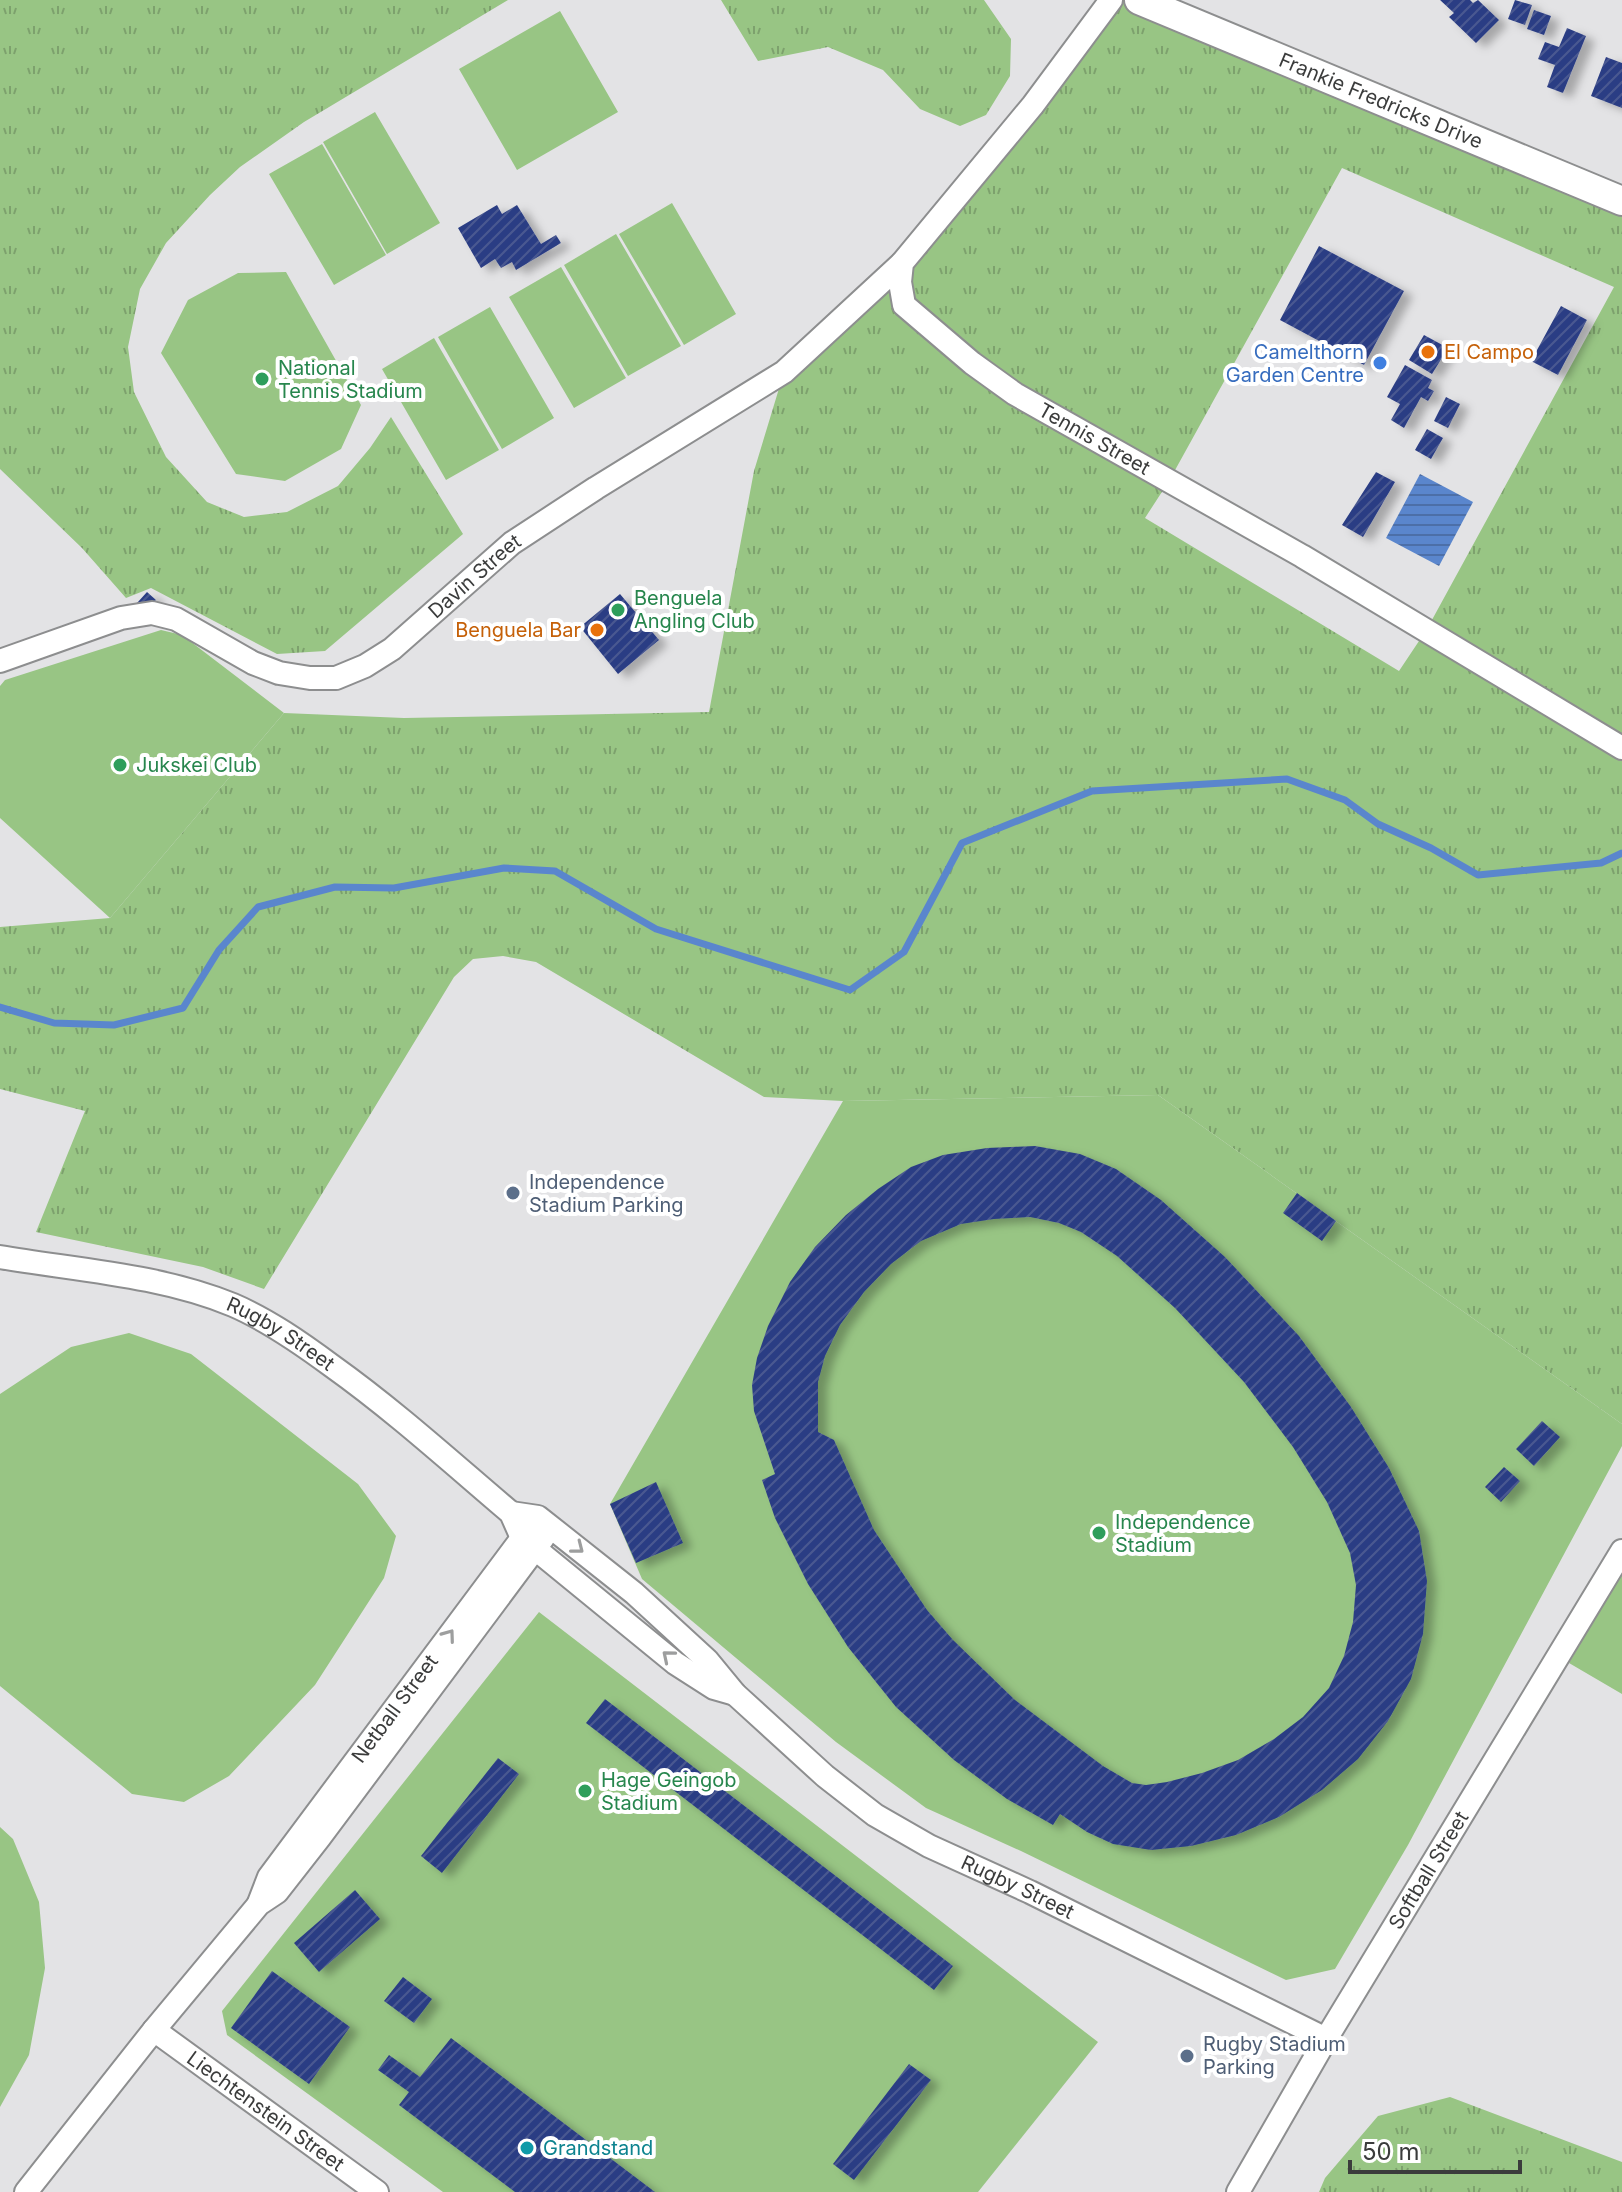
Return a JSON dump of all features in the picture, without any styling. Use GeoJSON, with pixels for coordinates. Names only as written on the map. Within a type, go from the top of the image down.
{"type":"FeatureCollection","features":[{"type":"Feature","properties":{"kind":"street"},"geometry":{"type":"LineString","coordinates":[[902,263],[1033,105],[1111,0]]}},
{"type":"Feature","properties":{"kind":"street","name":"Frankie Fredricks Drive"},"geometry":{"type":"LineString","coordinates":[[1139,0],[1622,201]]}},
{"type":"Feature","properties":{"kind":"street","name":"Davin Street"},"geometry":{"type":"LineString","coordinates":[[0,661],[121,618],[152,613],[176,619],[253,663],[279,673],[336,678],[365,666],[392,649],[512,543],[784,372],[902,263]]}},
{"type":"Feature","properties":{"kind":"street","name":"Tennis Street"},"geometry":{"type":"LineString","coordinates":[[902,263],[900,282],[904,305],[972,363],[1015,394],[1352,585],[1622,748]]}},
{"type":"Feature","properties":{"kind":"street","name":"Rugby Street"},"geometry":{"type":"LineString","coordinates":[[0,1257],[182,1288],[234,1305],[302,1344],[377,1399],[511,1513],[528,1544],[675,1663],[714,1688],[735,1694]]}},
{"type":"Feature","properties":{"kind":"street"},"geometry":{"type":"LineString","coordinates":[[511,1513],[545,1522]]}},
{"type":"Feature","properties":{"kind":"street","name":"Rugby Street"},"geometry":{"type":"LineString","coordinates":[[545,1522],[645,1603],[707,1660],[735,1694],[825,1776],[875,1815],[929,1846],[1030,1892],[1326,2039]]}},
{"type":"Feature","properties":{"kind":"street","name":"Netball Street"},"geometry":{"type":"LineString","coordinates":[[26,2192],[259,1904],[269,1877],[545,1522]]}},
{"type":"Feature","properties":{"kind":"street","name":"Softball Street"},"geometry":{"type":"LineString","coordinates":[[1238,2192],[1326,2039],[1622,1551]]}},
{"type":"Feature","properties":{"kind":"street","name":"Liechtenstein Street"},"geometry":{"type":"LineString","coordinates":[[154,2030],[377,2192]]}},
{"type":"Feature","properties":{"kind":"green space"},"geometry":{"type":"Polygon","coordinates":[[[0,0],[508,0],[304,122],[240,167],[166,243],[140,289],[128,347],[134,392],[166,457],[207,502],[244,517],[287,512],[338,486],[391,417],[463,534],[325,651],[277,654],[151,588],[126,598],[82,548],[0,469],[0,0]]]}},
{"type":"Feature","properties":{"kind":"green space"},"geometry":{"type":"Polygon","coordinates":[[[721,0],[984,0],[1011,39],[1010,76],[986,115],[960,126],[920,109],[883,70],[828,47],[758,61],[721,0]]]}},
{"type":"Feature","properties":{"kind":"green space"},"geometry":{"type":"Polygon","coordinates":[[[1111,0],[1139,0],[1622,203],[1622,1424],[1158,1095],[843,1101],[764,1097],[536,962],[503,956],[473,959],[454,977],[264,1289],[203,1267],[36,1232],[85,1111],[0,1089],[0,927],[110,918],[284,713],[404,718],[709,712],[754,471],[784,372],[902,263],[1111,0]],[[1342,168],[1169,481],[1145,518],[1399,671],[1427,629],[1614,287],[1342,168]]]}},
{"type":"Feature","properties":{"kind":"green space"},"geometry":{"type":"Polygon","coordinates":[[[560,11],[618,112],[517,170],[459,69],[560,11]]]}},
{"type":"Feature","properties":{"kind":"green space"},"geometry":{"type":"Polygon","coordinates":[[[375,112],[440,223],[387,254],[323,142],[375,112]]]}},
{"type":"Feature","properties":{"kind":"green space"},"geometry":{"type":"Polygon","coordinates":[[[322,144],[386,255],[334,285],[269,174],[322,144]]]}},
{"type":"Feature","properties":{"kind":"green space"},"geometry":{"type":"Polygon","coordinates":[[[672,203],[736,314],[684,345],[619,234],[672,203]]]}},
{"type":"Feature","properties":{"kind":"green space"},"geometry":{"type":"Polygon","coordinates":[[[616,234],[681,346],[628,376],[564,265],[616,234]]]}},
{"type":"Feature","properties":{"kind":"green space"},"geometry":{"type":"Polygon","coordinates":[[[561,267],[626,378],[574,408],[509,297],[561,267]]]}},
{"type":"Feature","properties":{"kind":"green space","name":"National Tennis Stadium"},"geometry":{"type":"Polygon","coordinates":[[[286,272],[361,405],[341,449],[285,481],[236,474],[161,353],[188,300],[238,273],[286,272]]]}},
{"type":"Feature","properties":{"kind":"green space"},"geometry":{"type":"Polygon","coordinates":[[[490,307],[554,418],[502,449],[438,337],[490,307]]]}},
{"type":"Feature","properties":{"kind":"green space"},"geometry":{"type":"Polygon","coordinates":[[[434,338],[499,450],[446,480],[382,369],[434,338]]]}},
{"type":"Feature","properties":{"kind":"green space","name":"Jukskei Club"},"geometry":{"type":"Polygon","coordinates":[[[161,630],[182,635],[284,713],[110,918],[0,818],[0,686],[5,680],[161,630]]]}},
{"type":"Feature","properties":{"kind":"green space","name":"Independence Stadium"},"geometry":{"type":"Polygon","coordinates":[[[1158,1095],[1622,1424],[1622,1446],[1408,1845],[1335,1969],[1286,1980],[926,1808],[836,1742],[642,1579],[610,1504],[843,1101],[1158,1095]]]}},
{"type":"Feature","properties":{"kind":"green space"},"geometry":{"type":"Polygon","coordinates":[[[129,1333],[191,1354],[358,1484],[396,1536],[384,1578],[315,1685],[229,1776],[184,1802],[132,1794],[0,1686],[0,1394],[71,1347],[129,1333]]]}},
{"type":"Feature","properties":{"kind":"green space"},"geometry":{"type":"Polygon","coordinates":[[[1622,1571],[1622,1694],[1569,1663],[1622,1571]]]}},
{"type":"Feature","properties":{"kind":"green space","name":"Hage Geingob Stadium"},"geometry":{"type":"Polygon","coordinates":[[[539,1612],[1098,2042],[978,2192],[443,2192],[227,2035],[222,2011],[539,1612]]]}},
{"type":"Feature","properties":{"kind":"green space"},"geometry":{"type":"Polygon","coordinates":[[[0,1827],[13,1839],[39,1902],[45,1968],[29,2055],[0,2107],[0,1827]]]}},
{"type":"Feature","properties":{"kind":"green space"},"geometry":{"type":"Polygon","coordinates":[[[1450,2097],[1622,2162],[1622,2192],[1319,2192],[1325,2178],[1378,2116],[1450,2097]]]}},
{"type":"Feature","properties":{"kind":"water"},"geometry":{"type":"Polygon","coordinates":[[[1420,474],[1473,502],[1439,566],[1386,538],[1420,474]]]}},
{"type":"Feature","properties":{"kind":"building"},"geometry":{"type":"Polygon","coordinates":[[[1440,0],[1470,0],[1473,3],[1478,0],[1499,20],[1476,43],[1449,17],[1454,13],[1440,0]]]}},
{"type":"Feature","properties":{"kind":"building"},"geometry":{"type":"Polygon","coordinates":[[[1515,0],[1532,5],[1525,25],[1508,19],[1515,0]]]}},
{"type":"Feature","properties":{"kind":"building"},"geometry":{"type":"Polygon","coordinates":[[[1534,10],[1551,16],[1544,35],[1527,29],[1534,10]]]}},
{"type":"Feature","properties":{"kind":"building"},"geometry":{"type":"Polygon","coordinates":[[[1567,28],[1586,36],[1563,93],[1547,87],[1555,65],[1538,59],[1545,42],[1559,47],[1567,28]]]}},
{"type":"Feature","properties":{"kind":"building"},"geometry":{"type":"Polygon","coordinates":[[[1606,57],[1622,63],[1622,108],[1591,96],[1606,57]]]}},
{"type":"Feature","properties":{"kind":"building"},"geometry":{"type":"Polygon","coordinates":[[[497,205],[502,214],[517,205],[541,244],[556,235],[561,243],[516,270],[512,262],[501,268],[495,259],[481,268],[458,228],[497,205]]]}},
{"type":"Feature","properties":{"kind":"building"},"geometry":{"type":"Polygon","coordinates":[[[1319,246],[1404,291],[1364,365],[1280,320],[1319,246]]]}},
{"type":"Feature","properties":{"kind":"building"},"geometry":{"type":"Polygon","coordinates":[[[1561,306],[1587,320],[1558,375],[1531,361],[1561,306]]]}},
{"type":"Feature","properties":{"kind":"building"},"geometry":{"type":"Polygon","coordinates":[[[1424,335],[1448,348],[1432,374],[1409,360],[1424,335]]]}},
{"type":"Feature","properties":{"kind":"building"},"geometry":{"type":"Polygon","coordinates":[[[1405,365],[1432,380],[1428,388],[1434,391],[1428,401],[1421,397],[1404,428],[1391,420],[1400,404],[1387,397],[1405,365]]]}},
{"type":"Feature","properties":{"kind":"building"},"geometry":{"type":"Polygon","coordinates":[[[1446,397],[1460,404],[1448,428],[1434,421],[1446,397]]]}},
{"type":"Feature","properties":{"kind":"building"},"geometry":{"type":"Polygon","coordinates":[[[1427,429],[1443,438],[1431,459],[1415,450],[1427,429]]]}},
{"type":"Feature","properties":{"kind":"building"},"geometry":{"type":"Polygon","coordinates":[[[1376,472],[1395,482],[1363,537],[1342,525],[1376,472]]]}},
{"type":"Feature","properties":{"kind":"building"},"geometry":{"type":"Polygon","coordinates":[[[147,592],[156,600],[145,611],[137,603],[147,592]]]}},
{"type":"Feature","properties":{"kind":"building"},"geometry":{"type":"Polygon","coordinates":[[[620,594],[659,640],[618,674],[580,627],[620,594]]]}},
{"type":"Feature","properties":{"kind":"building"},"geometry":{"type":"Polygon","coordinates":[[[1035,1146],[1080,1154],[1116,1169],[1161,1200],[1225,1257],[1299,1336],[1351,1407],[1389,1468],[1419,1531],[1427,1581],[1423,1634],[1411,1679],[1388,1721],[1358,1759],[1322,1790],[1279,1817],[1236,1835],[1191,1846],[1151,1850],[1113,1844],[1060,1814],[1053,1825],[1007,1799],[954,1760],[896,1707],[848,1647],[808,1584],[775,1518],[762,1480],[775,1474],[754,1411],[752,1385],[768,1326],[790,1282],[815,1247],[846,1215],[878,1189],[911,1167],[943,1155],[987,1148],[1035,1146]],[[1030,1217],[961,1224],[921,1241],[891,1264],[864,1292],[840,1325],[825,1356],[818,1382],[818,1432],[834,1440],[874,1530],[927,1610],[953,1640],[1015,1700],[1103,1766],[1132,1783],[1167,1782],[1238,1760],[1303,1717],[1329,1688],[1344,1656],[1353,1622],[1356,1585],[1350,1553],[1327,1502],[1293,1447],[1244,1382],[1175,1308],[1117,1256],[1081,1232],[1059,1223],[1030,1217]]]}},
{"type":"Feature","properties":{"kind":"building"},"geometry":{"type":"Polygon","coordinates":[[[1297,1193],[1336,1221],[1322,1241],[1283,1213],[1297,1193]]]}},
{"type":"Feature","properties":{"kind":"building"},"geometry":{"type":"Polygon","coordinates":[[[1542,1421],[1560,1437],[1534,1466],[1516,1449],[1542,1421]]]}},
{"type":"Feature","properties":{"kind":"building"},"geometry":{"type":"Polygon","coordinates":[[[1504,1467],[1520,1481],[1501,1502],[1485,1487],[1504,1467]]]}},
{"type":"Feature","properties":{"kind":"building"},"geometry":{"type":"Polygon","coordinates":[[[656,1482],[683,1543],[636,1563],[610,1504],[656,1482]]]}},
{"type":"Feature","properties":{"kind":"building"},"geometry":{"type":"Polygon","coordinates":[[[605,1699],[953,1966],[934,1990],[586,1723],[605,1699]]]}},
{"type":"Feature","properties":{"kind":"building"},"geometry":{"type":"Polygon","coordinates":[[[498,1758],[519,1774],[442,1873],[421,1856],[498,1758]]]}},
{"type":"Feature","properties":{"kind":"building"},"geometry":{"type":"Polygon","coordinates":[[[355,1890],[380,1919],[319,1972],[294,1943],[355,1890]]]}},
{"type":"Feature","properties":{"kind":"building"},"geometry":{"type":"Polygon","coordinates":[[[272,1971],[350,2027],[309,2084],[231,2028],[272,1971]]]}},
{"type":"Feature","properties":{"kind":"building"},"geometry":{"type":"Polygon","coordinates":[[[403,1977],[432,1999],[414,2023],[384,2001],[403,1977]]]}},
{"type":"Feature","properties":{"kind":"building","name":"Grandstand"},"geometry":{"type":"Polygon","coordinates":[[[451,2038],[655,2192],[515,2192],[399,2105],[409,2092],[378,2070],[389,2055],[420,2077],[451,2038]]]}},
{"type":"Feature","properties":{"kind":"building"},"geometry":{"type":"Polygon","coordinates":[[[909,2064],[931,2080],[854,2180],[833,2164],[909,2064]]]}},
{"type":"Feature","properties":{"kind":"waterway"},"geometry":{"type":"LineString","coordinates":[[0,1007],[54,1023],[114,1025],[183,1008],[219,950],[258,907],[335,887],[394,888],[504,868],[555,871],[656,929],[850,990],[904,952],[962,843],[1092,791],[1287,779],[1345,800],[1378,824],[1431,848],[1478,875],[1601,863],[1622,853]]}},
{"type":"Feature","properties":{"kind":"place","name":"El Campo"},"geometry":{"type":"Point","coordinates":[1428,352]}},
{"type":"Feature","properties":{"kind":"place","name":"Camelthorn Garden Centre"},"geometry":{"type":"Point","coordinates":[1380,363]}},
{"type":"Feature","properties":{"kind":"place","name":"National Tennis Stadium"},"geometry":{"type":"Point","coordinates":[262,379]}},
{"type":"Feature","properties":{"kind":"place","name":"Benguela Angling Club"},"geometry":{"type":"Point","coordinates":[618,610]}},
{"type":"Feature","properties":{"kind":"place","name":"Benguela Bar"},"geometry":{"type":"Point","coordinates":[597,630]}},
{"type":"Feature","properties":{"kind":"place","name":"Jukskei Club"},"geometry":{"type":"Point","coordinates":[120,765]}},
{"type":"Feature","properties":{"kind":"place","name":"Independence Stadium Parking"},"geometry":{"type":"Point","coordinates":[513,1193]}},
{"type":"Feature","properties":{"kind":"place","name":"Independence Stadium"},"geometry":{"type":"Point","coordinates":[1099,1533]}},
{"type":"Feature","properties":{"kind":"place","name":"Hage Geingob Stadium"},"geometry":{"type":"Point","coordinates":[585,1791]}},
{"type":"Feature","properties":{"kind":"place","name":"Rugby Stadium Parking"},"geometry":{"type":"Point","coordinates":[1187,2056]}},
{"type":"Feature","properties":{"kind":"place","name":"Grandstand"},"geometry":{"type":"Point","coordinates":[527,2148]}}]}
